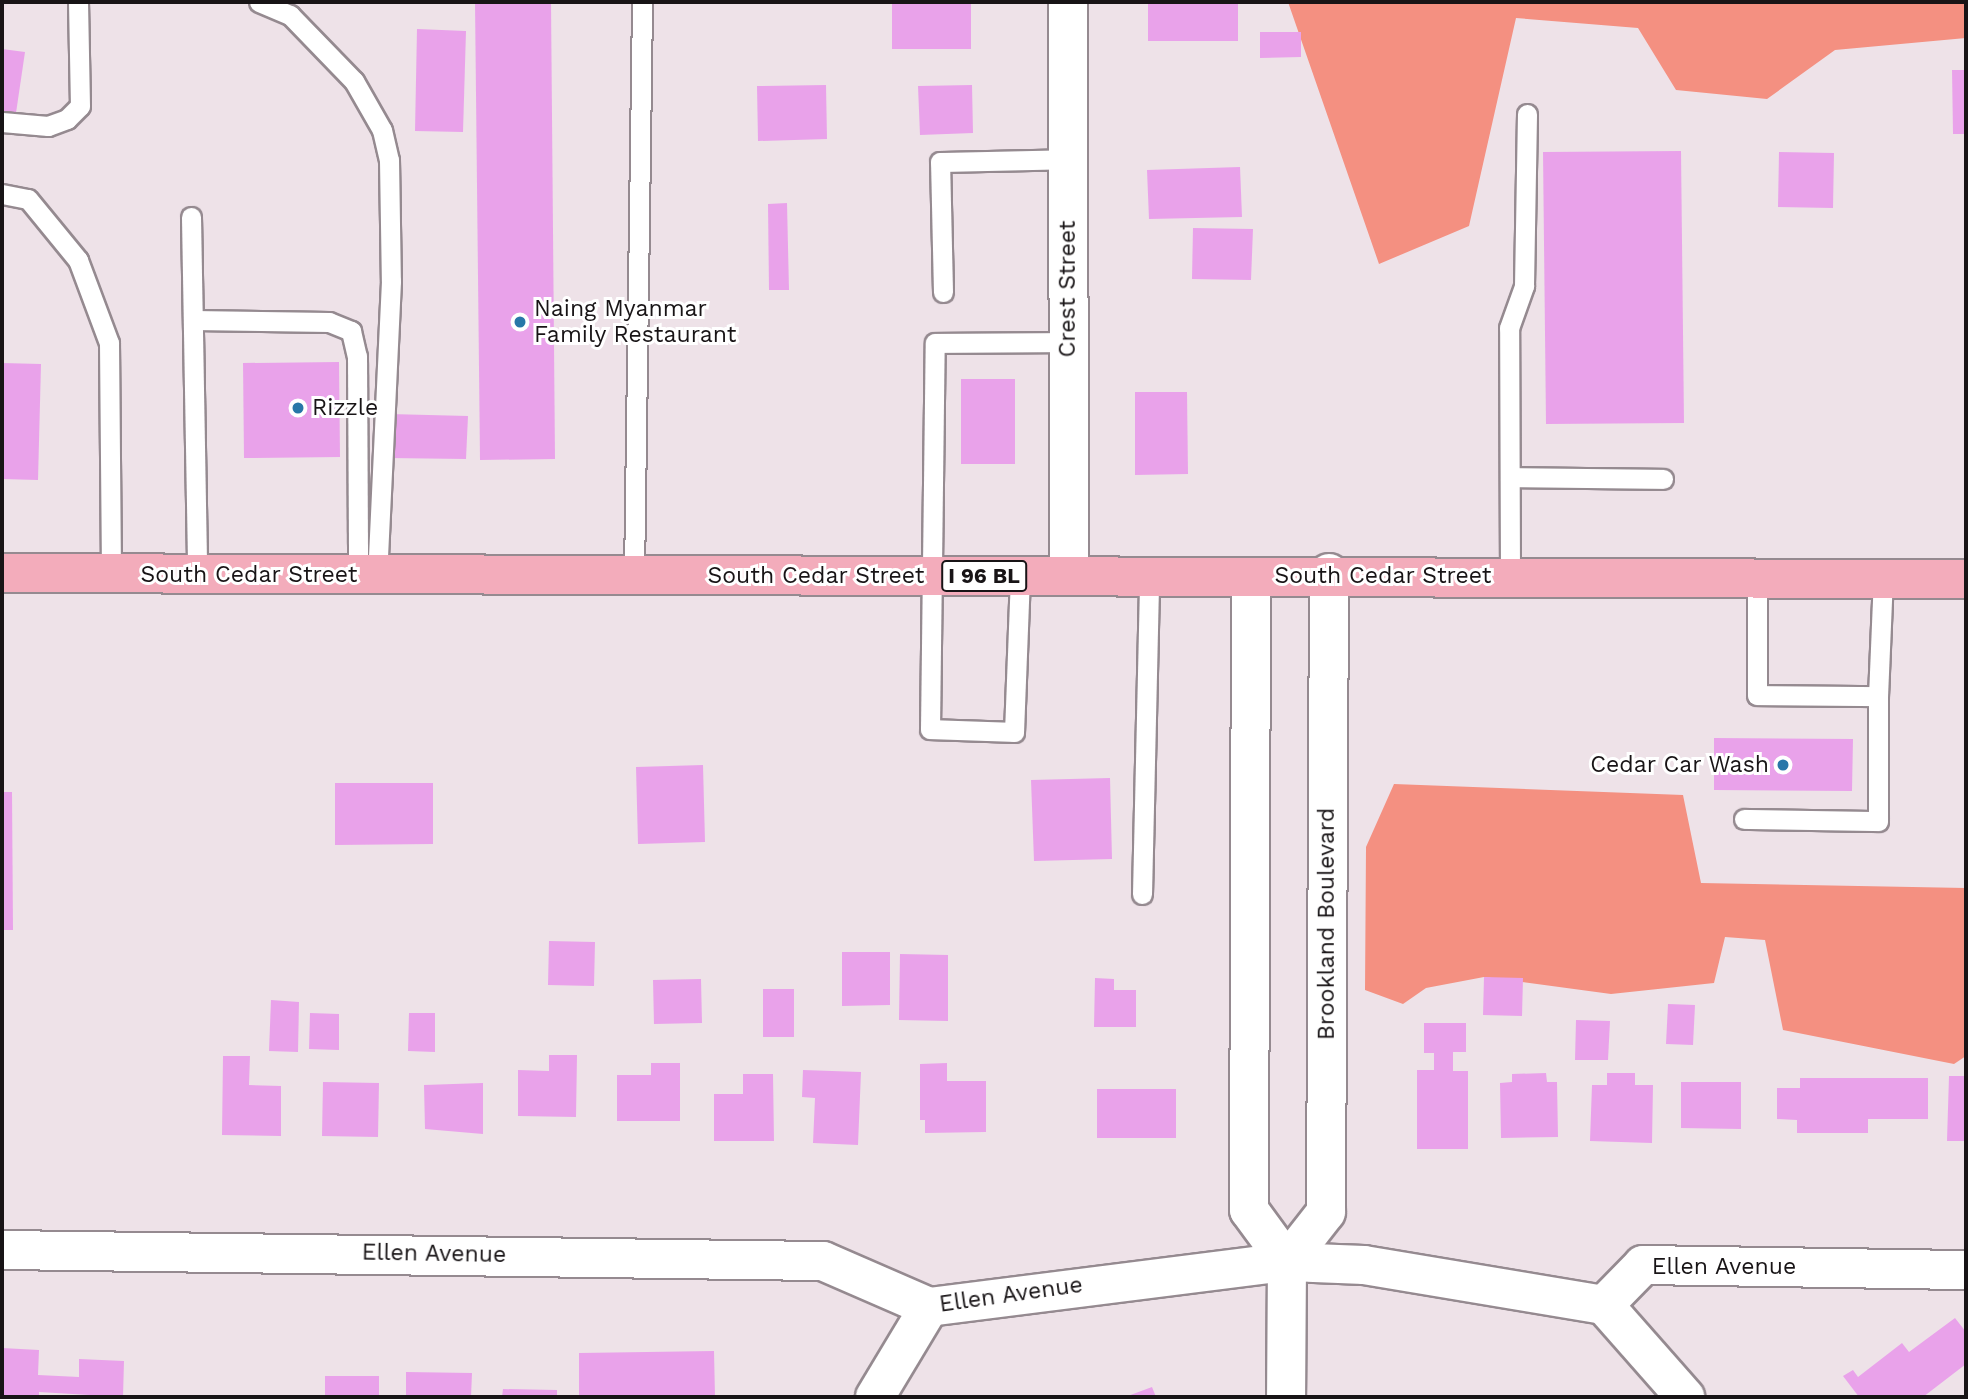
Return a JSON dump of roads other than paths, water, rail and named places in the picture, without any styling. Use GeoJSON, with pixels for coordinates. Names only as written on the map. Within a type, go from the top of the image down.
{"type":"FeatureCollection","features":[{"type":"Feature","properties":{"kind":"main road","name":"South Cedar Street"},"geometry":{"type":"LineString","coordinates":[[2,573],[1251,577],[1329,573],[1966,579]]}},
{"type":"Feature","properties":{"kind":"street","name":"Crest Street"},"geometry":{"type":"LineString","coordinates":[[1068,2],[1069,576]]}},
{"type":"Feature","properties":{"kind":"street","name":"Brookland Boulevard"},"geometry":{"type":"LineString","coordinates":[[1286,1262],[1326,1212],[1329,573]]}},
{"type":"Feature","properties":{"kind":"street"},"geometry":{"type":"LineString","coordinates":[[1251,577],[1249,1210],[1286,1262],[1286,1397]]}},
{"type":"Feature","properties":{"kind":"street","name":"Ellen Avenue"},"geometry":{"type":"LineString","coordinates":[[2,1250],[823,1261],[929,1307],[1286,1262],[1364,1265],[1604,1305],[1643,1265],[1966,1270]]}},
{"type":"Feature","properties":{"kind":"street"},"geometry":{"type":"LineString","coordinates":[[1604,1305],[1685,1397]]}},
{"type":"Feature","properties":{"kind":"street"},"geometry":{"type":"LineString","coordinates":[[875,1397],[929,1307]]}},
{"type":"Feature","properties":{"kind":"lane"},"geometry":{"type":"LineString","coordinates":[[2,122],[48,126],[67,119],[80,106],[78,2]]}},
{"type":"Feature","properties":{"kind":"lane"},"geometry":{"type":"LineString","coordinates":[[259,2],[290,15],[354,81],[382,130],[390,160],[391,281],[367,575]]}},
{"type":"Feature","properties":{"kind":"lane"},"geometry":{"type":"LineString","coordinates":[[634,576],[642,2]]}},
{"type":"Feature","properties":{"kind":"lane"},"geometry":{"type":"LineString","coordinates":[[1510,575],[1509,328],[1524,286],[1527,114]]}},
{"type":"Feature","properties":{"kind":"lane"},"geometry":{"type":"LineString","coordinates":[[943,292],[940,162],[1068,159]]}},
{"type":"Feature","properties":{"kind":"lane"},"geometry":{"type":"LineString","coordinates":[[2,194],[28,199],[78,260],[109,342],[111,574]]}},
{"type":"Feature","properties":{"kind":"lane"},"geometry":{"type":"LineString","coordinates":[[191,217],[197,573]]}},
{"type":"Feature","properties":{"kind":"lane"},"geometry":{"type":"LineString","coordinates":[[193,320],[329,322],[351,331],[357,356],[367,575]]}},
{"type":"Feature","properties":{"kind":"lane"},"geometry":{"type":"LineString","coordinates":[[1020,576],[1014,732],[930,729],[935,343],[1068,342]]}},
{"type":"Feature","properties":{"kind":"lane"},"geometry":{"type":"LineString","coordinates":[[1510,477],[1663,479]]}},
{"type":"Feature","properties":{"kind":"lane"},"geometry":{"type":"LineString","coordinates":[[1142,894],[1149,576]]}},
{"type":"Feature","properties":{"kind":"lane"},"geometry":{"type":"LineString","coordinates":[[1757,577],[1756,695],[1878,696]]}},
{"type":"Feature","properties":{"kind":"lane"},"geometry":{"type":"LineString","coordinates":[[1744,819],[1878,821],[1878,696],[1883,578]]}},
{"type":"Feature","properties":{"kind":"place","name":"Naing Myanmar Family Restaurant"},"geometry":{"type":"Point","coordinates":[520,322]}},
{"type":"Feature","properties":{"kind":"place","name":"Rizzle"},"geometry":{"type":"Point","coordinates":[298,408]}},
{"type":"Feature","properties":{"kind":"place","name":"Cedar Car Wash"},"geometry":{"type":"Point","coordinates":[1783,765]}}]}
